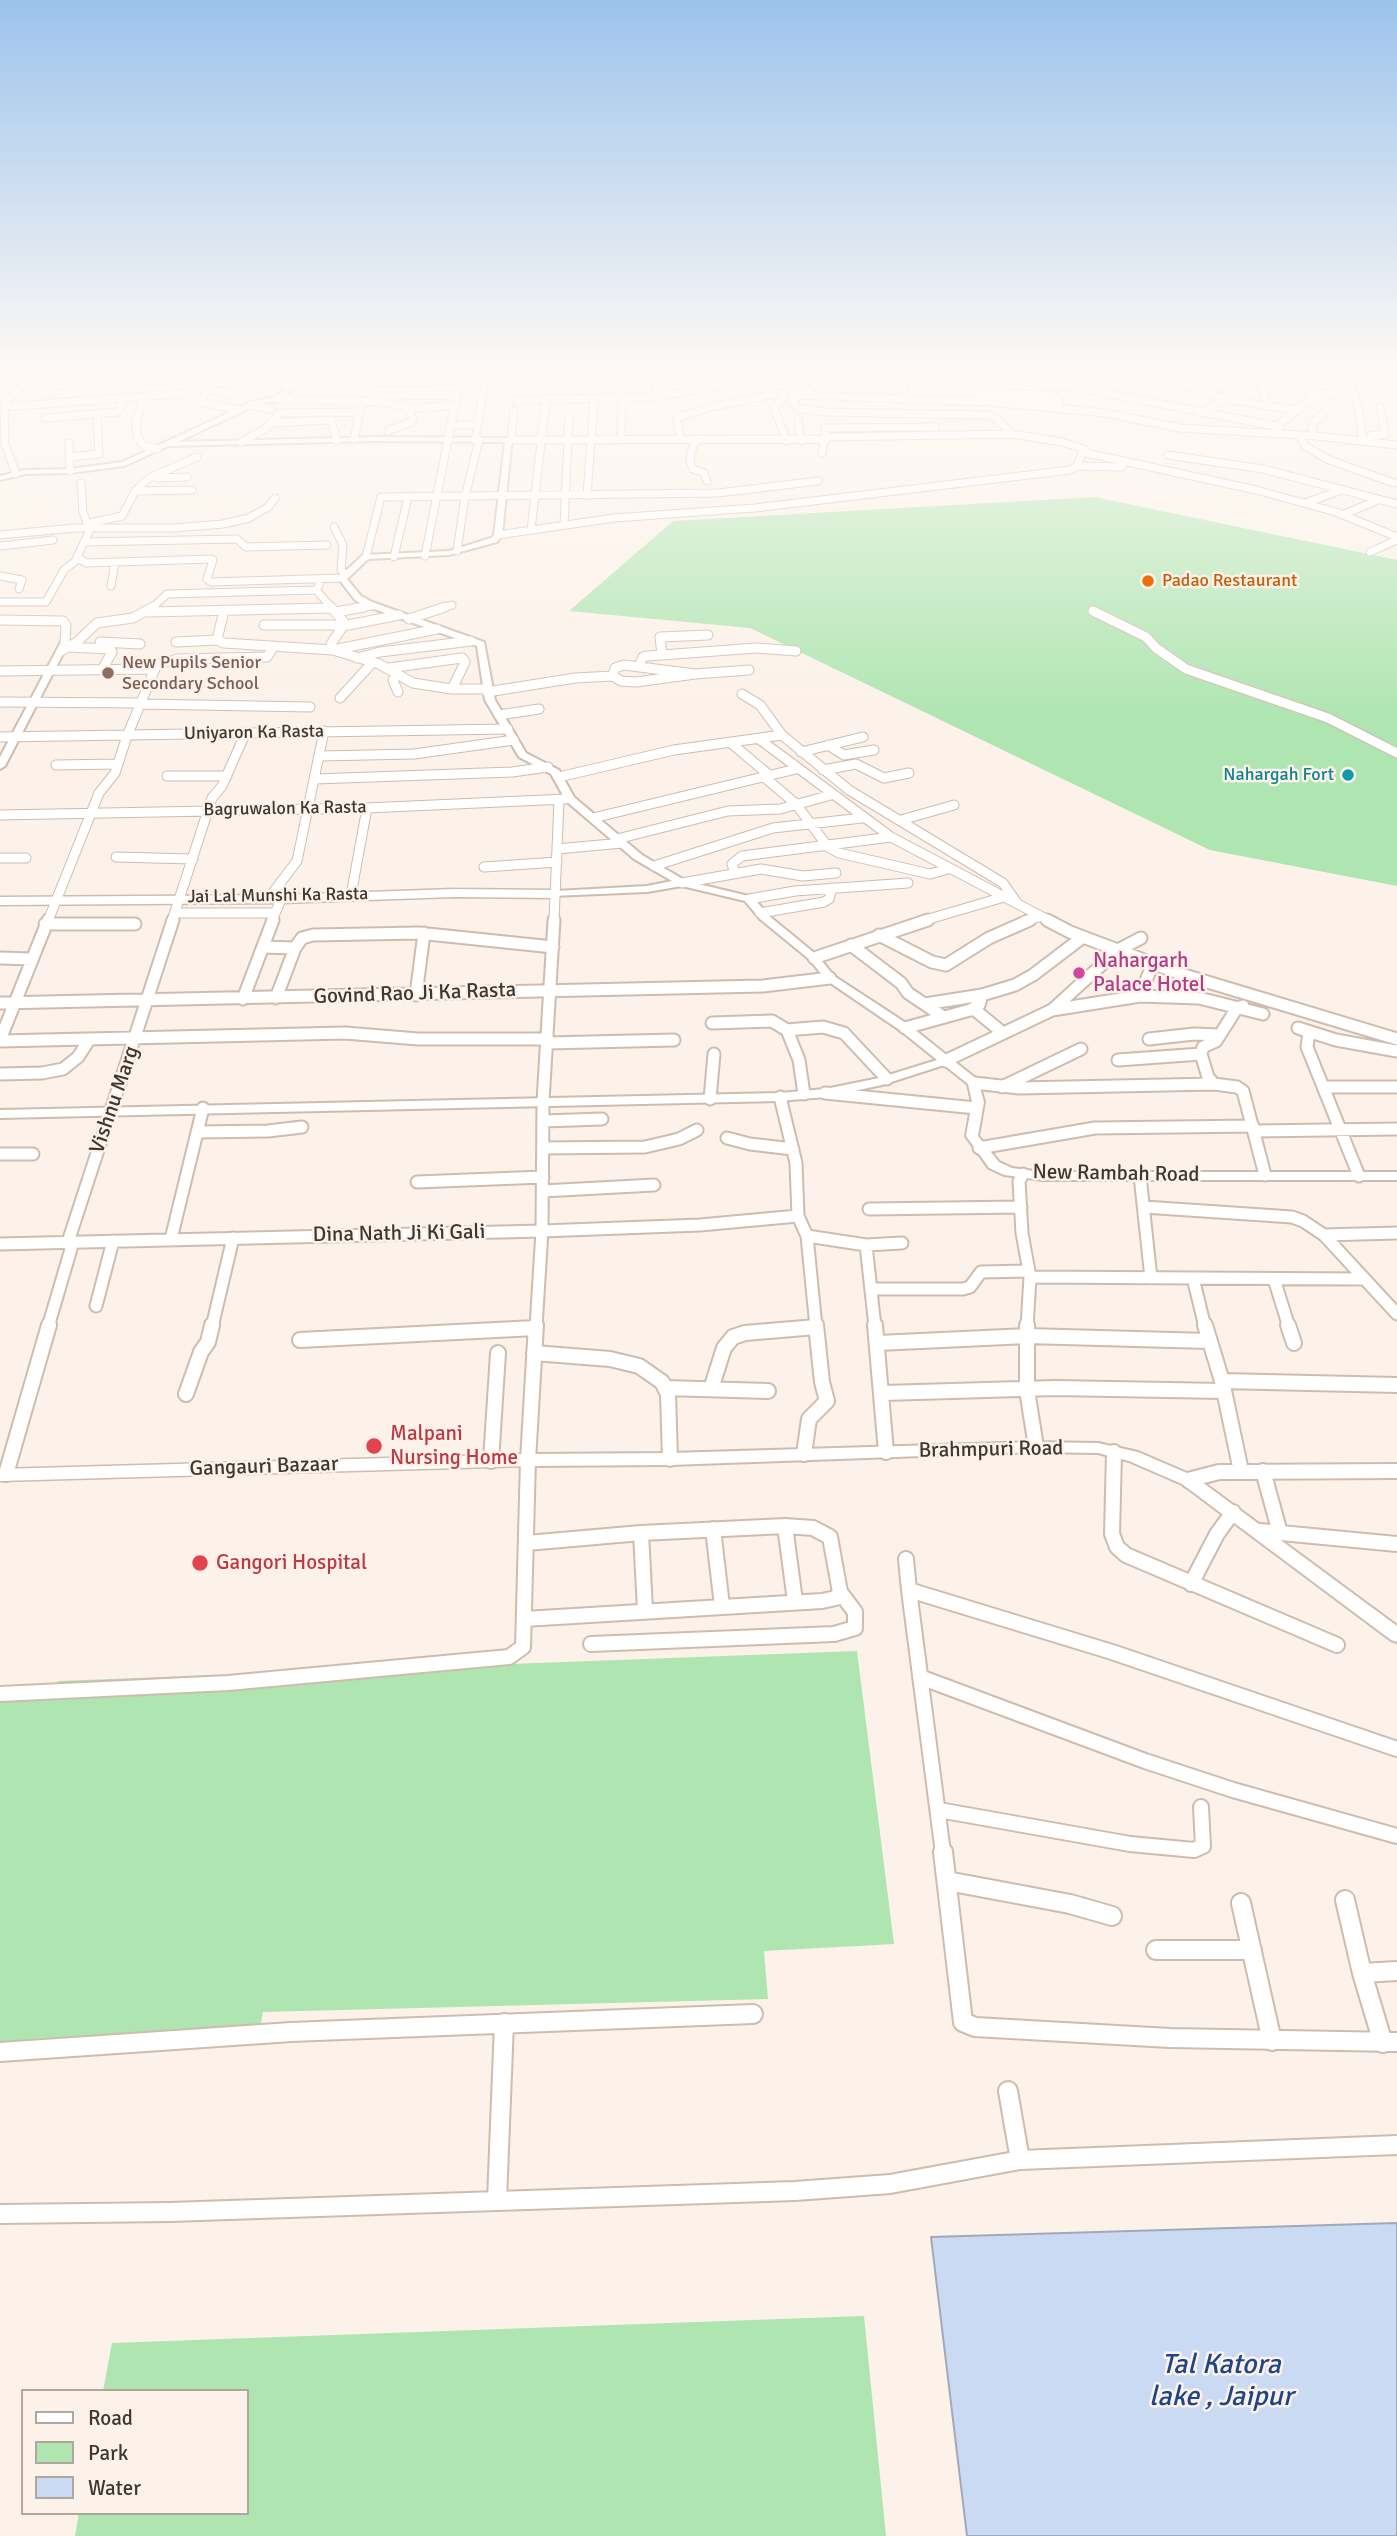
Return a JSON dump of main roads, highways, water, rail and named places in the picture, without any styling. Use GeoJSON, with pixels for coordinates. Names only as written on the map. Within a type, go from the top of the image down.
{"type":"FeatureCollection","features":[{"type":"Feature","properties":{"kind":"main road","name":"Jai Lal Munshi Ka Rasta"},"geometry":{"type":"LineString","coordinates":[[0,901],[556,894]]}},
{"type":"Feature","properties":{"kind":"main road","name":"Gangauri Bazaar"},"geometry":{"type":"LineString","coordinates":[[3,1474],[528,1460]]}},
{"type":"Feature","properties":{"kind":"water","name":"Tal Katora lake , Jaipur"},"geometry":{"type":"Polygon","coordinates":[[[1397,2223],[1397,2536],[967,2536],[931,2237],[1397,2223]]]}},
{"type":"Feature","properties":{"kind":"place","name":"Padao Restaurant"},"geometry":{"type":"Point","coordinates":[1148,581]}},
{"type":"Feature","properties":{"kind":"place","name":"New Pupils Senior Secondary School"},"geometry":{"type":"Point","coordinates":[108,673]}},
{"type":"Feature","properties":{"kind":"place","name":"Nahargah Fort"},"geometry":{"type":"Point","coordinates":[1348,775]}},
{"type":"Feature","properties":{"kind":"place","name":"Nahargarh Palace Hotel"},"geometry":{"type":"Point","coordinates":[1079,973]}},
{"type":"Feature","properties":{"kind":"place","name":"Malpani Nursing Home"},"geometry":{"type":"Point","coordinates":[374,1446]}},
{"type":"Feature","properties":{"kind":"place","name":"Gangori Hospital"},"geometry":{"type":"Point","coordinates":[200,1563]}}]}
